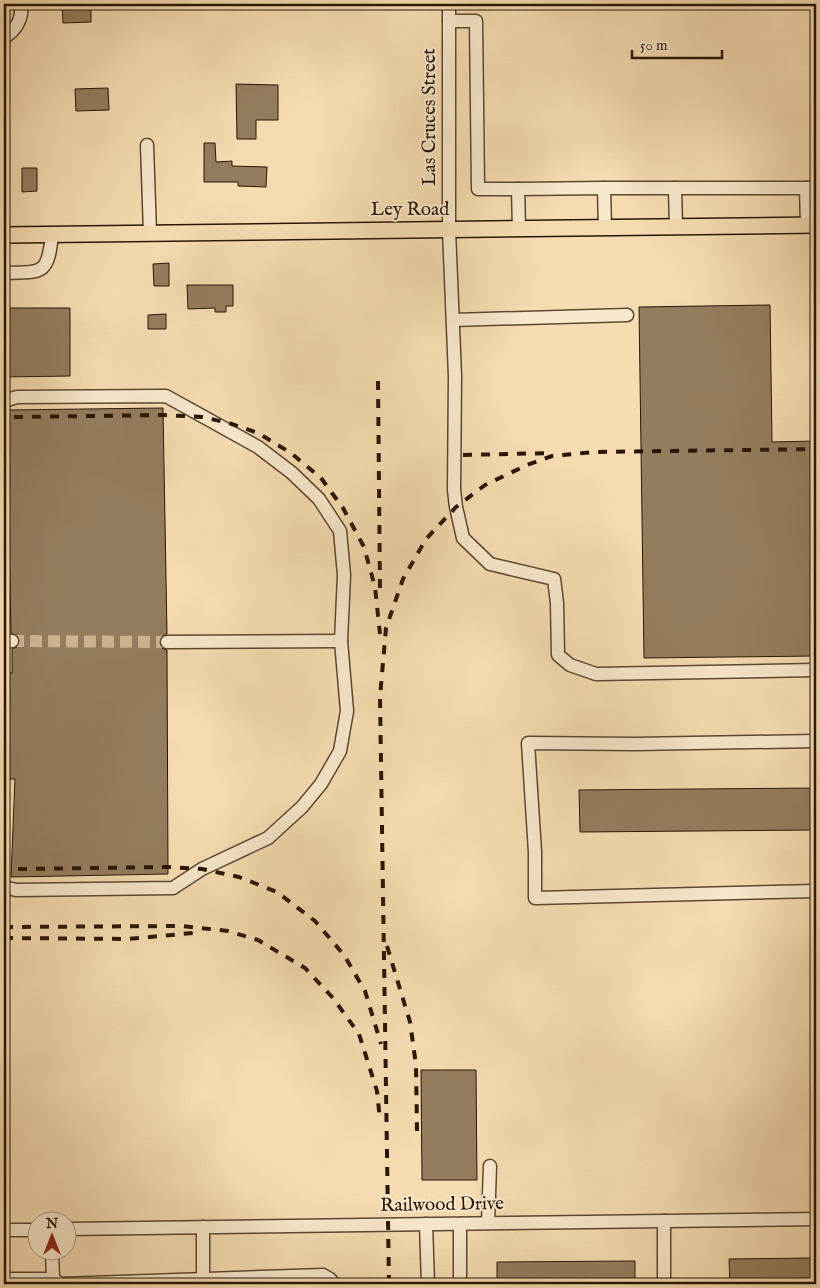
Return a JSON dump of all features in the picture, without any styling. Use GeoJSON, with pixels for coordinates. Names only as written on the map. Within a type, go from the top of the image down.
{"type":"FeatureCollection","features":[{"type":"Feature","properties":{"kind":"main road","name":"Ley Road"},"geometry":{"type":"LineString","coordinates":[[4,235],[812,225]]}},
{"type":"Feature","properties":{"kind":"street"},"geometry":{"type":"LineString","coordinates":[[4,38],[18,24],[22,9],[21,4]]}},
{"type":"Feature","properties":{"kind":"street","name":"Las Cruces Street"},"geometry":{"type":"LineString","coordinates":[[449,4],[449,230],[455,376],[454,490],[463,538],[490,564],[554,579],[557,603],[558,655],[570,665],[596,674],[816,670]]}},
{"type":"Feature","properties":{"kind":"street"},"geometry":{"type":"LineString","coordinates":[[449,21],[476,21],[478,189],[811,188],[812,225]]}},
{"type":"Feature","properties":{"kind":"street"},"geometry":{"type":"LineString","coordinates":[[148,145],[150,232]]}},
{"type":"Feature","properties":{"kind":"street"},"geometry":{"type":"LineString","coordinates":[[604,188],[605,228]]}},
{"type":"Feature","properties":{"kind":"street"},"geometry":{"type":"LineString","coordinates":[[675,188],[676,227]]}},
{"type":"Feature","properties":{"kind":"street"},"geometry":{"type":"LineString","coordinates":[[518,189],[519,229]]}},
{"type":"Feature","properties":{"kind":"street"},"geometry":{"type":"LineString","coordinates":[[4,273],[35,272],[46,264],[50,253],[52,234]]}},
{"type":"Feature","properties":{"kind":"street"},"geometry":{"type":"LineString","coordinates":[[453,320],[627,315]]}},
{"type":"Feature","properties":{"kind":"street"},"geometry":{"type":"LineString","coordinates":[[4,401],[18,397],[166,396],[258,448],[292,473],[319,499],[340,531],[344,575],[341,640],[347,711],[340,751],[320,784],[302,807],[268,838],[202,869],[174,888],[16,890],[4,887]]}},
{"type":"Feature","properties":{"kind":"street"},"geometry":{"type":"LineString","coordinates":[[167,642],[341,640]]}},
{"type":"Feature","properties":{"kind":"street"},"geometry":{"type":"LineString","coordinates":[[816,741],[635,744],[528,742],[535,852],[535,898],[816,891]]}},
{"type":"Feature","properties":{"kind":"street"},"geometry":{"type":"LineString","coordinates":[[488,1223],[490,1166]]}},
{"type":"Feature","properties":{"kind":"street","name":"Railwood Drive"},"geometry":{"type":"LineString","coordinates":[[78,1229],[816,1219]]}},
{"type":"Feature","properties":{"kind":"street"},"geometry":{"type":"LineString","coordinates":[[664,1221],[664,1284]]}},
{"type":"Feature","properties":{"kind":"street"},"geometry":{"type":"LineString","coordinates":[[426,1224],[428,1284]]}},
{"type":"Feature","properties":{"kind":"street"},"geometry":{"type":"LineString","coordinates":[[460,1224],[460,1284]]}},
{"type":"Feature","properties":{"kind":"street"},"geometry":{"type":"LineString","coordinates":[[203,1227],[203,1279]]}},
{"type":"Feature","properties":{"kind":"street"},"geometry":{"type":"LineString","coordinates":[[4,1230],[28,1230]]}},
{"type":"Feature","properties":{"kind":"street"},"geometry":{"type":"LineString","coordinates":[[52,1260],[53,1279]]}},
{"type":"Feature","properties":{"kind":"street"},"geometry":{"type":"LineString","coordinates":[[4,1279],[53,1279],[61,1284],[323,1275],[334,1284]]}},
{"type":"Feature","properties":{"kind":"building"},"geometry":{"type":"Polygon","coordinates":[[[62,4],[91,5],[91,22],[63,23],[62,4]]]}},
{"type":"Feature","properties":{"kind":"building"},"geometry":{"type":"Polygon","coordinates":[[[236,84],[278,85],[278,120],[256,120],[256,139],[237,139],[236,84]]]}},
{"type":"Feature","properties":{"kind":"building"},"geometry":{"type":"Polygon","coordinates":[[[108,88],[109,110],[76,111],[75,89],[108,88]]]}},
{"type":"Feature","properties":{"kind":"building"},"geometry":{"type":"Polygon","coordinates":[[[204,143],[215,143],[216,162],[232,161],[232,166],[267,167],[266,187],[238,186],[238,182],[204,182],[204,143]]]}},
{"type":"Feature","properties":{"kind":"building"},"geometry":{"type":"Polygon","coordinates":[[[22,168],[37,168],[37,191],[22,192],[22,168]]]}},
{"type":"Feature","properties":{"kind":"building"},"geometry":{"type":"Polygon","coordinates":[[[169,263],[169,286],[154,286],[153,264],[169,263]]]}},
{"type":"Feature","properties":{"kind":"building"},"geometry":{"type":"Polygon","coordinates":[[[187,285],[233,285],[233,306],[226,306],[226,312],[215,312],[215,308],[188,309],[187,285]]]}},
{"type":"Feature","properties":{"kind":"building"},"geometry":{"type":"Polygon","coordinates":[[[770,305],[772,442],[816,441],[816,656],[644,658],[639,307],[770,305]]]}},
{"type":"Feature","properties":{"kind":"building"},"geometry":{"type":"Polygon","coordinates":[[[4,308],[70,308],[70,376],[4,377],[4,308]]]}},
{"type":"Feature","properties":{"kind":"building"},"geometry":{"type":"Polygon","coordinates":[[[166,314],[166,329],[148,329],[148,315],[166,314]]]}},
{"type":"Feature","properties":{"kind":"building"},"geometry":{"type":"Polygon","coordinates":[[[163,408],[167,634],[160,638],[159,643],[163,649],[167,650],[168,874],[11,877],[15,779],[4,779],[4,673],[12,673],[12,649],[17,647],[20,640],[18,636],[11,633],[6,410],[163,408]]]}},
{"type":"Feature","properties":{"kind":"building"},"geometry":{"type":"Polygon","coordinates":[[[816,788],[816,830],[580,832],[579,790],[816,788]]]}},
{"type":"Feature","properties":{"kind":"building"},"geometry":{"type":"Polygon","coordinates":[[[421,1070],[476,1070],[477,1180],[422,1180],[421,1070]]]}},
{"type":"Feature","properties":{"kind":"building"},"geometry":{"type":"Polygon","coordinates":[[[811,1258],[811,1284],[730,1284],[729,1259],[811,1258]]]}},
{"type":"Feature","properties":{"kind":"building"},"geometry":{"type":"Polygon","coordinates":[[[635,1261],[635,1284],[497,1284],[497,1262],[635,1261]]]}},
{"type":"Feature","properties":{"kind":"tunnel"},"geometry":{"type":"LineString","coordinates":[[12,641],[167,642]]}},
{"type":"Feature","properties":{"kind":"railway"},"geometry":{"type":"LineString","coordinates":[[378,381],[380,589]]}},
{"type":"Feature","properties":{"kind":"railway"},"geometry":{"type":"LineString","coordinates":[[14,417],[164,415],[202,417],[229,423],[258,433],[291,453],[321,478],[343,508],[364,547],[375,587],[380,634]]}},
{"type":"Feature","properties":{"kind":"railway"},"geometry":{"type":"LineString","coordinates":[[389,1284],[380,697],[386,628],[403,579],[426,539],[456,507],[485,485],[527,465],[552,456],[595,452],[816,449]]}},
{"type":"Feature","properties":{"kind":"railway"},"geometry":{"type":"LineString","coordinates":[[463,455],[553,453]]}},
{"type":"Feature","properties":{"kind":"railway"},"geometry":{"type":"LineString","coordinates":[[18,869],[169,867],[202,869],[239,877],[277,892],[315,921],[344,955],[365,991],[381,1044]]}},
{"type":"Feature","properties":{"kind":"railway"},"geometry":{"type":"LineString","coordinates":[[4,927],[182,926],[228,931],[258,940],[305,968],[333,998],[359,1034],[377,1091],[380,1120]]}},
{"type":"Feature","properties":{"kind":"railway"},"geometry":{"type":"LineString","coordinates":[[4,938],[128,939],[193,933]]}},
{"type":"Feature","properties":{"kind":"railway"},"geometry":{"type":"LineString","coordinates":[[387,946],[410,1022],[416,1065],[417,1131]]}}]}
